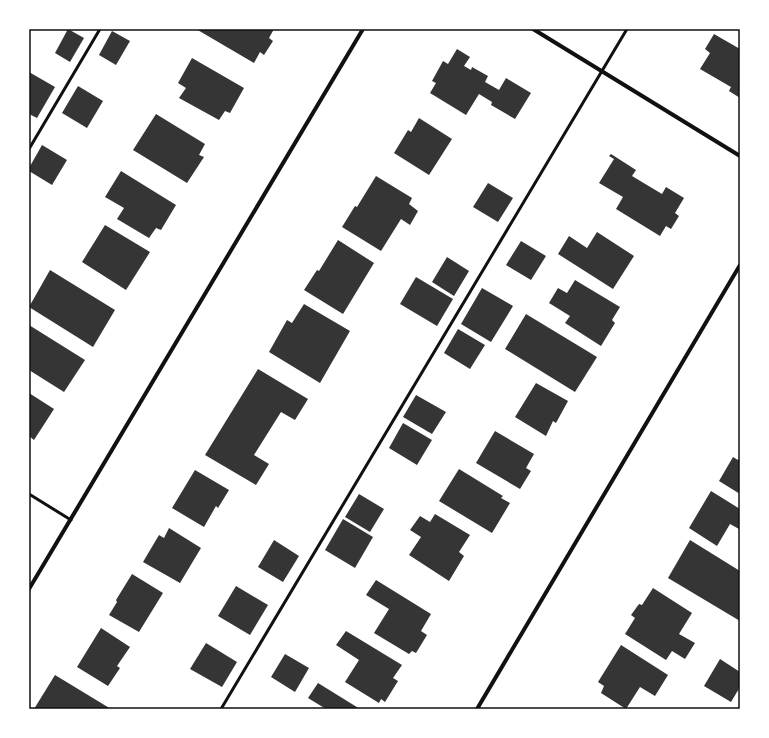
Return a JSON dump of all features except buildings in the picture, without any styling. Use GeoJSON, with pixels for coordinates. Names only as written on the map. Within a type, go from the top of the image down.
{"type":"FeatureCollection","features":[{"type":"Feature","properties":{"kind":"street"},"geometry":{"type":"LineString","coordinates":[[29,589],[363,29]]}},
{"type":"Feature","properties":{"kind":"street"},"geometry":{"type":"LineString","coordinates":[[533,29],[740,156]]}},
{"type":"Feature","properties":{"kind":"street"},"geometry":{"type":"LineString","coordinates":[[477,709],[740,265]]}},
{"type":"Feature","properties":{"kind":"lane"},"geometry":{"type":"LineString","coordinates":[[29,149],[100,29]]}},
{"type":"Feature","properties":{"kind":"lane"},"geometry":{"type":"LineString","coordinates":[[221,709],[627,29]]}},
{"type":"Feature","properties":{"kind":"lane"},"geometry":{"type":"LineString","coordinates":[[29,494],[71,520]]}}]}
